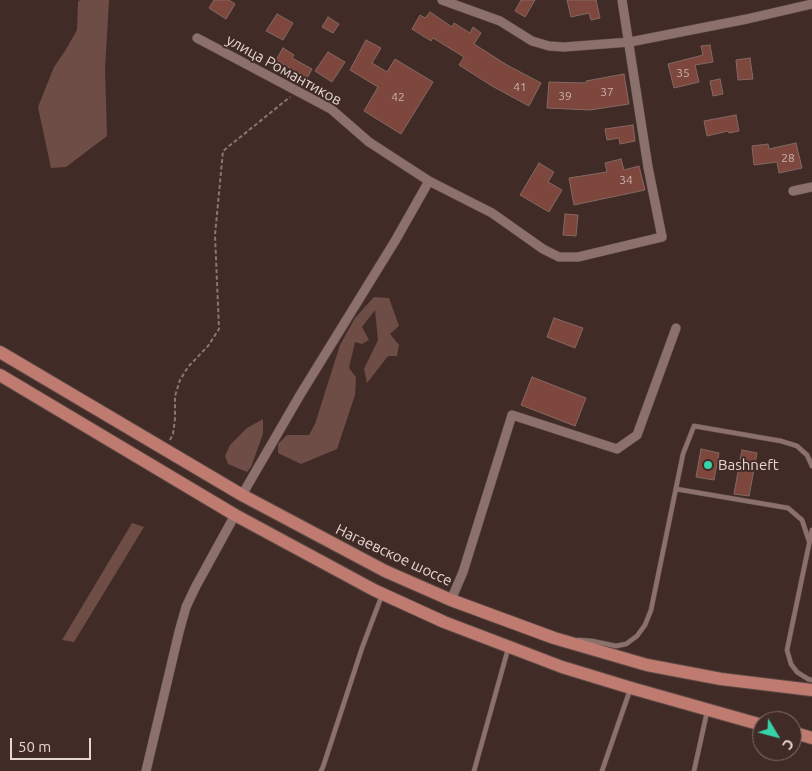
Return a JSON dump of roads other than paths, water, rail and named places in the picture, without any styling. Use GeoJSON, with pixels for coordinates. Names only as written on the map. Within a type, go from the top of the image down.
{"type":"FeatureCollection","features":[{"type":"Feature","properties":{"kind":"main road","name":"Нагаевское шоссе"},"geometry":{"type":"LineString","coordinates":[[0,352],[242,495],[385,570],[452,600],[554,638],[627,660],[678,672],[721,679],[812,690]]}},
{"type":"Feature","properties":{"kind":"main road"},"geometry":{"type":"LineString","coordinates":[[0,375],[235,516],[383,594],[444,622],[562,667],[752,721]]}},
{"type":"Feature","properties":{"kind":"main road"},"geometry":{"type":"LineString","coordinates":[[0,382],[151,466]]}},
{"type":"Feature","properties":{"kind":"street"},"geometry":{"type":"LineString","coordinates":[[442,0],[500,21],[532,40],[550,46],[589,46],[630,42],[812,4]]}},
{"type":"Feature","properties":{"kind":"street"},"geometry":{"type":"LineString","coordinates":[[622,0],[630,42]]}},
{"type":"Feature","properties":{"kind":"street","name":"улица Романтиков"},"geometry":{"type":"LineString","coordinates":[[197,38],[330,109],[369,142],[429,181],[492,214],[543,250],[559,257],[578,257],[662,236],[648,166],[630,42]]}},
{"type":"Feature","properties":{"kind":"street"},"geometry":{"type":"LineString","coordinates":[[242,495],[300,395],[396,241],[429,181]]}},
{"type":"Feature","properties":{"kind":"street"},"geometry":{"type":"LineString","coordinates":[[793,191],[812,187]]}},
{"type":"Feature","properties":{"kind":"street"},"geometry":{"type":"LineString","coordinates":[[452,600],[463,572],[512,415],[617,449],[637,435],[676,328]]}},
{"type":"Feature","properties":{"kind":"street"},"geometry":{"type":"LineString","coordinates":[[146,771],[178,632],[186,607],[235,516]]}},
{"type":"Feature","properties":{"kind":"lane"},"geometry":{"type":"LineString","coordinates":[[554,638],[592,641],[616,646],[626,644],[637,636],[645,625],[652,610],[683,454],[694,426],[781,441],[797,446],[807,455],[812,466]]}},
{"type":"Feature","properties":{"kind":"lane"},"geometry":{"type":"LineString","coordinates":[[676,490],[788,508],[802,520],[809,542]]}},
{"type":"Feature","properties":{"kind":"lane"},"geometry":{"type":"LineString","coordinates":[[812,530],[788,650],[791,664],[797,672],[812,680]]}},
{"type":"Feature","properties":{"kind":"lane"},"geometry":{"type":"LineString","coordinates":[[321,771],[362,648],[383,594]]}},
{"type":"Feature","properties":{"kind":"lane"},"geometry":{"type":"LineString","coordinates":[[474,771],[509,647]]}},
{"type":"Feature","properties":{"kind":"lane"},"geometry":{"type":"LineString","coordinates":[[602,771],[630,688]]}},
{"type":"Feature","properties":{"kind":"lane"},"geometry":{"type":"LineString","coordinates":[[694,771],[708,710]]}},
{"type":"Feature","properties":{"kind":"place","name":"Bashneft"},"geometry":{"type":"Point","coordinates":[708,465]}}]}
